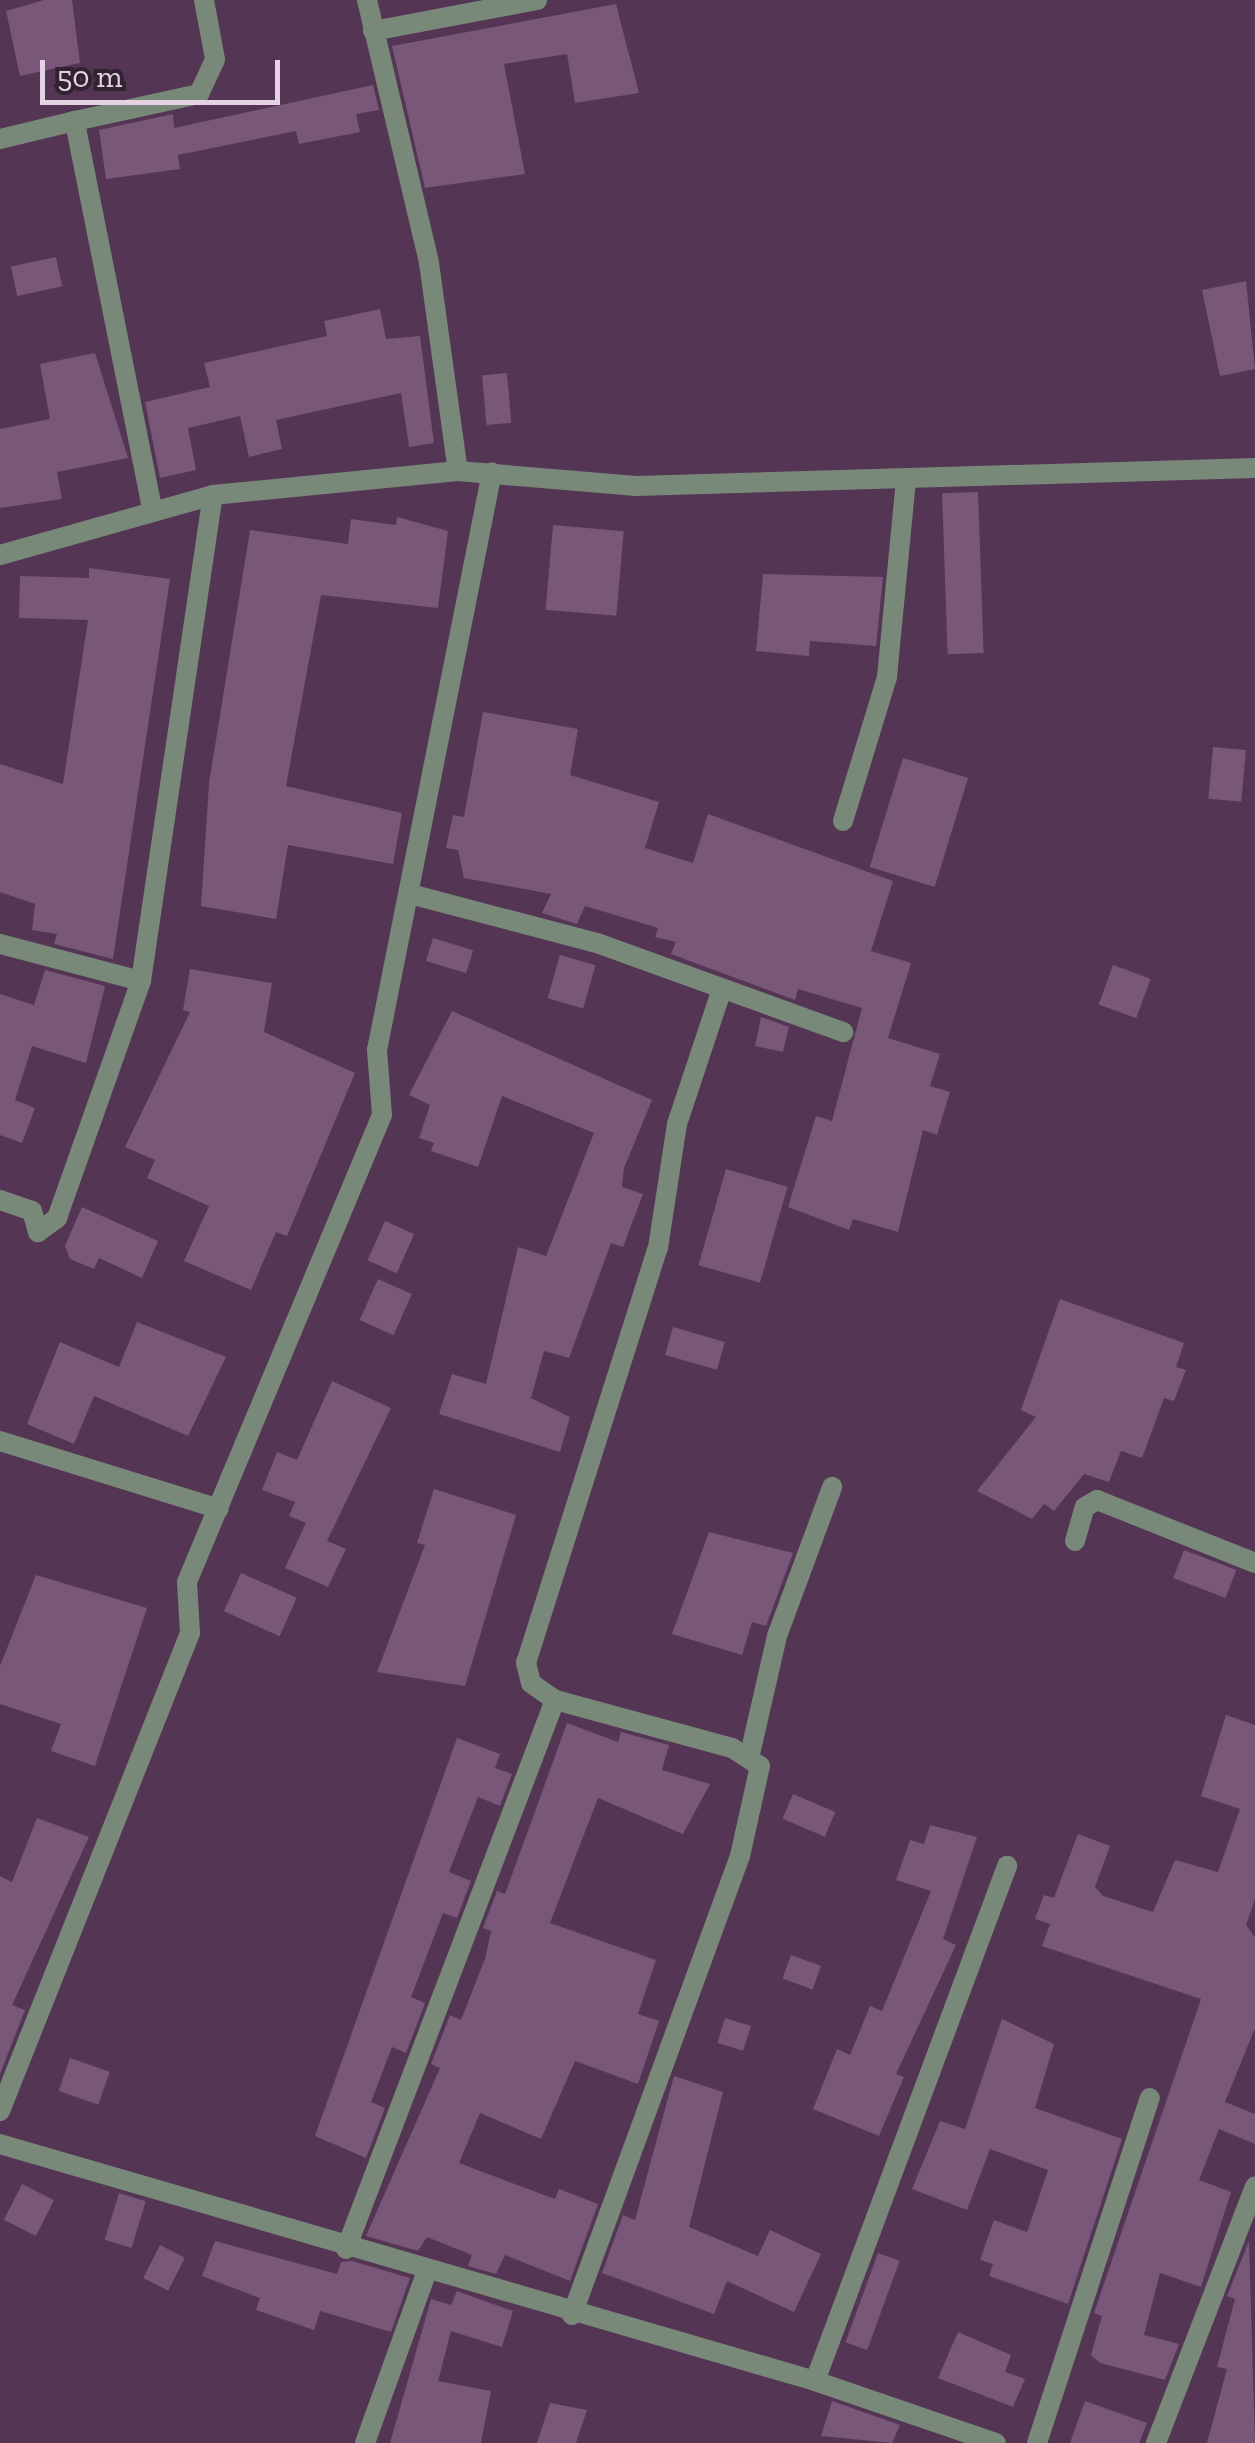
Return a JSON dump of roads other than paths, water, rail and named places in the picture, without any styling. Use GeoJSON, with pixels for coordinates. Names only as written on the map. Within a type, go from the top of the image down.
{"type":"FeatureCollection","features":[{"type":"Feature","properties":{"kind":"street"},"geometry":{"type":"LineString","coordinates":[[0,139],[198,94],[215,58],[204,0]]}},
{"type":"Feature","properties":{"kind":"street"},"geometry":{"type":"LineString","coordinates":[[367,0],[429,262],[458,470]]}},
{"type":"Feature","properties":{"kind":"street"},"geometry":{"type":"LineString","coordinates":[[373,30],[537,0]]}},
{"type":"Feature","properties":{"kind":"street"},"geometry":{"type":"LineString","coordinates":[[74,120],[152,508]]}},
{"type":"Feature","properties":{"kind":"street"},"geometry":{"type":"LineString","coordinates":[[0,555],[152,508],[213,495],[458,470],[636,486],[1255,468]]}},
{"type":"Feature","properties":{"kind":"street"},"geometry":{"type":"LineString","coordinates":[[0,2111],[190,1633],[185,1591],[382,1115],[377,1050],[492,472]]}},
{"type":"Feature","properties":{"kind":"street"},"geometry":{"type":"LineString","coordinates":[[844,821],[887,677],[906,478]]}},
{"type":"Feature","properties":{"kind":"street"},"geometry":{"type":"LineString","coordinates":[[0,1200],[32,1211],[38,1232],[57,1218],[141,981],[213,495]]}},
{"type":"Feature","properties":{"kind":"street"},"geometry":{"type":"LineString","coordinates":[[410,894],[596,943],[843,1032]]}},
{"type":"Feature","properties":{"kind":"street"},"geometry":{"type":"LineString","coordinates":[[0,944],[141,981]]}},
{"type":"Feature","properties":{"kind":"street"},"geometry":{"type":"LineString","coordinates":[[572,2315],[740,1856],[760,1766],[750,1754],[555,1700],[531,1683],[526,1662],[648,1286],[678,1124],[722,988]]}},
{"type":"Feature","properties":{"kind":"street"},"geometry":{"type":"LineString","coordinates":[[0,1441],[219,1509]]}},
{"type":"Feature","properties":{"kind":"street"},"geometry":{"type":"LineString","coordinates":[[750,1754],[777,1636],[832,1487]]}},
{"type":"Feature","properties":{"kind":"street"},"geometry":{"type":"LineString","coordinates":[[1076,1541],[1085,1507],[1097,1500],[1255,1563]]}},
{"type":"Feature","properties":{"kind":"street"},"geometry":{"type":"LineString","coordinates":[[346,2249],[555,1700]]}},
{"type":"Feature","properties":{"kind":"street"},"geometry":{"type":"LineString","coordinates":[[815,2381],[1007,1866]]}},
{"type":"Feature","properties":{"kind":"street"},"geometry":{"type":"LineString","coordinates":[[1038,2443],[1150,2098]]}},
{"type":"Feature","properties":{"kind":"street"},"geometry":{"type":"LineString","coordinates":[[0,2144],[426,2274],[815,2381],[996,2443]]}},
{"type":"Feature","properties":{"kind":"street"},"geometry":{"type":"LineString","coordinates":[[1156,2443],[1255,2186]]}},
{"type":"Feature","properties":{"kind":"street"},"geometry":{"type":"LineString","coordinates":[[365,2443],[426,2274]]}}]}
